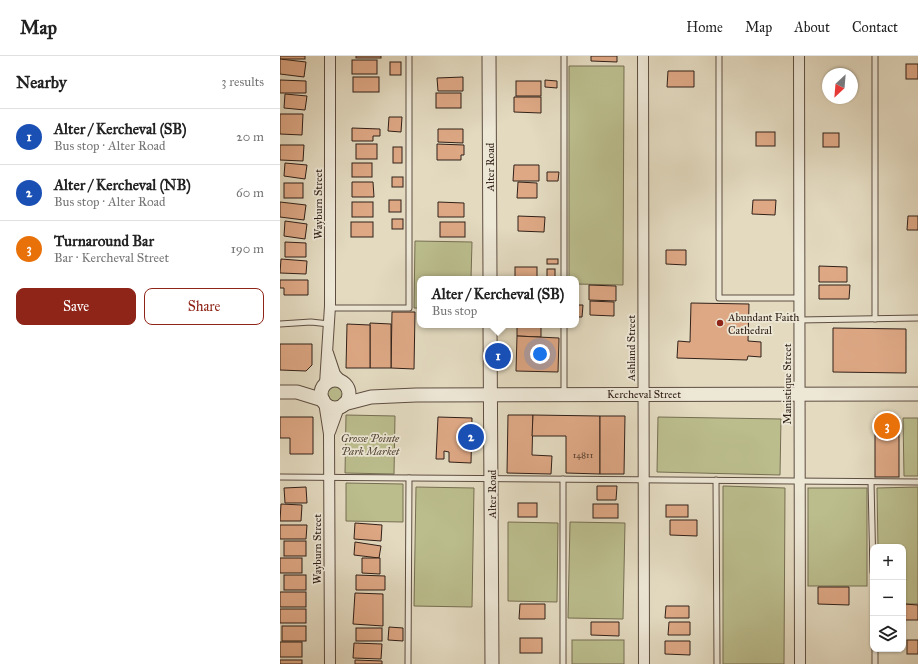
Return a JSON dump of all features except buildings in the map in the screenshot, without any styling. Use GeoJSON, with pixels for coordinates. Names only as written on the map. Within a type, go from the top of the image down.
{"type":"FeatureCollection","features":[{"type":"Feature","properties":{"kind":"street","name":"Wayburn Street"},"geometry":{"type":"LineString","coordinates":[[325,385],[330,308],[330,56]]}},
{"type":"Feature","properties":{"kind":"street","name":"Alter Road"},"geometry":{"type":"LineString","coordinates":[[490,56],[490,276]]}},
{"type":"Feature","properties":{"kind":"street","name":"Ashland Street"},"geometry":{"type":"LineString","coordinates":[[642,56],[644,664]]}},
{"type":"Feature","properties":{"kind":"street","name":"Manistique Street"},"geometry":{"type":"LineString","coordinates":[[799,56],[800,664]]}},
{"type":"Feature","properties":{"kind":"street","name":"Alter Road"},"geometry":{"type":"LineString","coordinates":[[490,328],[492,664]]}},
{"type":"Feature","properties":{"kind":"street","name":"Wayburn Street"},"geometry":{"type":"LineString","coordinates":[[328,353],[335,374],[345,384]]}},
{"type":"Feature","properties":{"kind":"street","name":"Kercheval Street"},"geometry":{"type":"LineString","coordinates":[[280,392],[297,392],[325,385],[335,380],[371,397]]}},
{"type":"Feature","properties":{"kind":"street"},"geometry":{"type":"LineString","coordinates":[[343,405],[349,396],[345,384]]}},
{"type":"Feature","properties":{"kind":"street"},"geometry":{"type":"LineString","coordinates":[[324,401],[322,393],[325,385]]}},
{"type":"Feature","properties":{"kind":"street","name":"Kercheval Street"},"geometry":{"type":"LineString","coordinates":[[297,392],[324,401],[331,407],[371,397],[564,394],[918,394]]}},
{"type":"Feature","properties":{"kind":"street","name":"Wayburn Street"},"geometry":{"type":"LineString","coordinates":[[324,401],[329,434],[330,664]]}},
{"type":"Feature","properties":{"kind":"street","name":"Wayburn Street"},"geometry":{"type":"LineString","coordinates":[[329,434],[337,412],[343,405]]}},
{"type":"Feature","properties":{"kind":"lane"},"geometry":{"type":"LineString","coordinates":[[330,308],[409,308],[409,56]]}},
{"type":"Feature","properties":{"kind":"lane"},"geometry":{"type":"LineString","coordinates":[[564,56],[564,276]]}},
{"type":"Feature","properties":{"kind":"lane"},"geometry":{"type":"LineString","coordinates":[[719,56],[719,298],[799,298]]}},
{"type":"Feature","properties":{"kind":"lane"},"geometry":{"type":"LineString","coordinates":[[875,56],[876,319]]}},
{"type":"Feature","properties":{"kind":"lane"},"geometry":{"type":"LineString","coordinates":[[799,320],[918,318]]}},
{"type":"Feature","properties":{"kind":"lane"},"geometry":{"type":"LineString","coordinates":[[280,324],[311,322],[329,324]]}},
{"type":"Feature","properties":{"kind":"lane"},"geometry":{"type":"LineString","coordinates":[[564,328],[564,394]]}},
{"type":"Feature","properties":{"kind":"lane"},"geometry":{"type":"LineString","coordinates":[[280,477],[329,476],[492,479],[918,482]]}},
{"type":"Feature","properties":{"kind":"lane"},"geometry":{"type":"LineString","coordinates":[[408,664],[410,478]]}},
{"type":"Feature","properties":{"kind":"lane"},"geometry":{"type":"LineString","coordinates":[[563,479],[563,664]]}},
{"type":"Feature","properties":{"kind":"lane"},"geometry":{"type":"LineString","coordinates":[[716,480],[717,664]]}},
{"type":"Feature","properties":{"kind":"lane"},"geometry":{"type":"LineString","coordinates":[[871,482],[872,544]]}},
{"type":"Feature","properties":{"kind":"lane"},"geometry":{"type":"LineString","coordinates":[[875,652],[875,664]]}},
{"type":"Feature","properties":{"kind":"green space"},"geometry":{"type":"Polygon","coordinates":[[[569,66],[624,66],[623,285],[579,284],[579,276],[569,276],[569,66]]]}},
{"type":"Feature","properties":{"kind":"green space"},"geometry":{"type":"Polygon","coordinates":[[[415,241],[472,242],[471,276],[417,276],[417,308],[414,308],[415,241]]]}},
{"type":"Feature","properties":{"kind":"green space"},"geometry":{"type":"Polygon","coordinates":[[[332,385],[340,385],[345,390],[343,401],[340,403],[332,403],[327,398],[327,390],[332,385]]]}},
{"type":"Feature","properties":{"kind":"green space","name":"Grosse Pointe Park Market"},"geometry":{"type":"Polygon","coordinates":[[[346,415],[395,416],[394,474],[345,473],[346,415]]]}},
{"type":"Feature","properties":{"kind":"green space"},"geometry":{"type":"Polygon","coordinates":[[[658,417],[781,419],[780,475],[657,472],[658,417]]]}},
{"type":"Feature","properties":{"kind":"green space"},"geometry":{"type":"Polygon","coordinates":[[[903,418],[918,418],[918,476],[904,476],[903,418]]]}},
{"type":"Feature","properties":{"kind":"green space"},"geometry":{"type":"Polygon","coordinates":[[[346,483],[403,484],[403,522],[346,521],[346,483]]]}},
{"type":"Feature","properties":{"kind":"green space"},"geometry":{"type":"Polygon","coordinates":[[[723,486],[785,488],[784,664],[723,664],[723,486]]]}},
{"type":"Feature","properties":{"kind":"green space"},"geometry":{"type":"Polygon","coordinates":[[[416,487],[474,488],[472,607],[414,606],[416,487]]]}},
{"type":"Feature","properties":{"kind":"green space"},"geometry":{"type":"Polygon","coordinates":[[[918,487],[918,604],[906,604],[906,544],[878,544],[877,488],[918,487]]]}},
{"type":"Feature","properties":{"kind":"green space"},"geometry":{"type":"Polygon","coordinates":[[[808,488],[867,488],[867,586],[808,586],[808,488]]]}},
{"type":"Feature","properties":{"kind":"green space"},"geometry":{"type":"Polygon","coordinates":[[[508,522],[558,523],[557,602],[508,601],[508,522]]]}},
{"type":"Feature","properties":{"kind":"green space"},"geometry":{"type":"Polygon","coordinates":[[[570,522],[625,523],[623,619],[568,618],[570,522]]]}},
{"type":"Feature","properties":{"kind":"green space"},"geometry":{"type":"Polygon","coordinates":[[[572,640],[624,640],[624,664],[572,664],[572,640]]]}},
{"type":"Feature","properties":{"kind":"place","name":"Abundant Faith Cathedral"},"geometry":{"type":"Point","coordinates":[720,323]}},
{"type":"Feature","properties":{"kind":"place","name":"Alter / Kercheval (SB)"},"geometry":{"type":"Point","coordinates":[498,356]}},
{"type":"Feature","properties":{"kind":"place","name":"Turnaround Bar"},"geometry":{"type":"Point","coordinates":[887,426]}},
{"type":"Feature","properties":{"kind":"place","name":"Alter / Kercheval (NB)"},"geometry":{"type":"Point","coordinates":[471,437]}}]}
